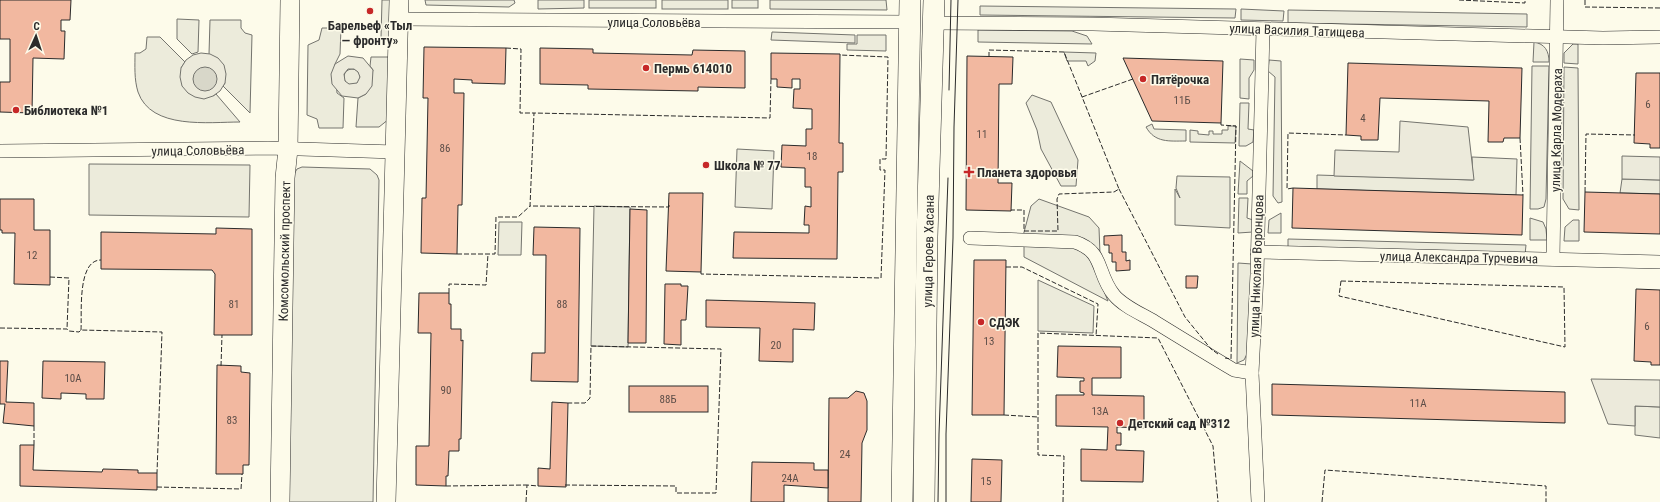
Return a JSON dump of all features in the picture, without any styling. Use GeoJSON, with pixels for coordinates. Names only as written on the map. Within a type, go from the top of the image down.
{"type":"FeatureCollection","features":[{"type":"Feature","properties":{"kind":"main road","name":"улица Героев Хасана"},"geometry":{"type":"LineString","coordinates":[[902,502],[910,0]]}},
{"type":"Feature","properties":{"kind":"main road","name":"улица Героев Хасана"},"geometry":{"type":"LineString","coordinates":[[924,502],[927,237],[934,0]]}},
{"type":"Feature","properties":{"kind":"street","name":"Комсомольский проспект"},"geometry":{"type":"LineString","coordinates":[[280,502],[285,178],[288,149],[290,0]]}},
{"type":"Feature","properties":{"kind":"street"},"geometry":{"type":"LineString","coordinates":[[386,502],[399,0]]}},
{"type":"Feature","properties":{"kind":"street","name":"улица Карла Модераха"},"geometry":{"type":"LineString","coordinates":[[1553,259],[1557,0]]}},
{"type":"Feature","properties":{"kind":"street","name":"улица Соловьёва"},"geometry":{"type":"LineString","coordinates":[[398,19],[910,22]]}},
{"type":"Feature","properties":{"kind":"street","name":"улица Василия Татищева"},"geometry":{"type":"LineString","coordinates":[[933,23],[1093,24],[1557,36],[1660,37]]}},
{"type":"Feature","properties":{"kind":"street","name":"улица Николая Воронцова"},"geometry":{"type":"LineString","coordinates":[[1258,502],[1252,373],[1263,29]]}},
{"type":"Feature","properties":{"kind":"street","name":"улица Соловьёва"},"geometry":{"type":"LineString","coordinates":[[0,151],[288,149],[395,152]]}},
{"type":"Feature","properties":{"kind":"street"},"geometry":{"type":"LineString","coordinates":[[970,238],[1074,242],[1087,246],[1096,255],[1102,276],[1115,296],[1132,308],[1234,370],[1252,373]]}},
{"type":"Feature","properties":{"kind":"street","name":"улица Александра Турчевича"},"geometry":{"type":"LineString","coordinates":[[1257,252],[1660,262]]}},
{"type":"Feature","properties":{"kind":"shaded area"},"geometry":{"type":"Polygon","coordinates":[[[382,0],[393,0],[392,39],[381,38],[382,0]]]}},
{"type":"Feature","properties":{"kind":"shaded area"},"geometry":{"type":"Polygon","coordinates":[[[425,0],[514,0],[515,3],[509,7],[426,5],[425,0]]]}},
{"type":"Feature","properties":{"kind":"shaded area"},"geometry":{"type":"Polygon","coordinates":[[[538,0],[584,0],[584,8],[538,9],[538,0]]]}},
{"type":"Feature","properties":{"kind":"shaded area"},"geometry":{"type":"Polygon","coordinates":[[[589,0],[656,0],[656,8],[589,8],[589,0]]]}},
{"type":"Feature","properties":{"kind":"shaded area"},"geometry":{"type":"Polygon","coordinates":[[[662,0],[728,0],[728,9],[662,9],[662,0]]]}},
{"type":"Feature","properties":{"kind":"shaded area"},"geometry":{"type":"Polygon","coordinates":[[[732,0],[758,0],[758,8],[732,8],[732,0]]]}},
{"type":"Feature","properties":{"kind":"shaded area"},"geometry":{"type":"Polygon","coordinates":[[[770,0],[886,0],[887,10],[770,9],[770,0]]]}},
{"type":"Feature","properties":{"kind":"shaded area"},"geometry":{"type":"Polygon","coordinates":[[[980,6],[1236,9],[1235,18],[980,15],[980,6]]]}},
{"type":"Feature","properties":{"kind":"shaded area"},"geometry":{"type":"Polygon","coordinates":[[[1241,9],[1284,11],[1283,21],[1241,20],[1241,9]]]}},
{"type":"Feature","properties":{"kind":"shaded area"},"geometry":{"type":"Polygon","coordinates":[[[1288,10],[1527,14],[1527,27],[1288,23],[1288,10]]]}},
{"type":"Feature","properties":{"kind":"shaded area"},"geometry":{"type":"Polygon","coordinates":[[[177,19],[199,20],[198,52],[192,54],[177,39],[177,19]]]}},
{"type":"Feature","properties":{"kind":"shaded area"},"geometry":{"type":"Polygon","coordinates":[[[210,20],[241,20],[241,28],[245,33],[252,35],[250,113],[223,86],[225,83],[209,54],[210,20]]]}},
{"type":"Feature","properties":{"kind":"shaded area"},"geometry":{"type":"Polygon","coordinates":[[[322,28],[341,28],[340,54],[335,64],[337,93],[344,98],[343,128],[319,128],[317,119],[307,115],[308,45],[319,40],[322,28]]]}},
{"type":"Feature","properties":{"kind":"shaded area"},"geometry":{"type":"Polygon","coordinates":[[[978,30],[1072,31],[1087,36],[1092,44],[978,42],[978,30]]]}},
{"type":"Feature","properties":{"kind":"shaded area"},"geometry":{"type":"Polygon","coordinates":[[[772,32],[855,35],[855,43],[771,40],[772,32]]]}},
{"type":"Feature","properties":{"kind":"shaded area"},"geometry":{"type":"Polygon","coordinates":[[[857,35],[886,35],[886,51],[847,50],[847,44],[857,44],[857,35]]]}},
{"type":"Feature","properties":{"kind":"shaded area"},"geometry":{"type":"Polygon","coordinates":[[[147,37],[160,37],[185,62],[181,68],[213,96],[216,94],[240,122],[198,123],[182,121],[155,113],[145,104],[138,92],[136,82],[135,53],[140,53],[146,49],[147,37]]]}},
{"type":"Feature","properties":{"kind":"shaded area"},"geometry":{"type":"Polygon","coordinates":[[[1534,42],[1544,46],[1547,51],[1549,62],[1533,62],[1534,42]]]}},
{"type":"Feature","properties":{"kind":"shaded area"},"geometry":{"type":"Polygon","coordinates":[[[1573,44],[1578,44],[1578,64],[1564,63],[1564,53],[1573,44]]]}},
{"type":"Feature","properties":{"kind":"shaded area"},"geometry":{"type":"Polygon","coordinates":[[[1064,52],[1096,53],[1095,61],[1088,66],[1086,61],[1067,61],[1064,52]]]}},
{"type":"Feature","properties":{"kind":"shaded area"},"geometry":{"type":"Polygon","coordinates":[[[201,53],[210,54],[218,58],[224,65],[226,74],[225,83],[220,91],[213,96],[204,99],[195,97],[188,93],[182,86],[180,77],[181,68],[186,60],[193,55],[201,53]]]}},
{"type":"Feature","properties":{"kind":"shaded area"},"geometry":{"type":"Polygon","coordinates":[[[348,56],[363,58],[373,70],[372,86],[366,94],[358,98],[342,96],[332,84],[331,74],[335,64],[348,56]],[[348,69],[344,74],[345,81],[349,84],[357,83],[360,77],[358,72],[354,69],[348,69]]]}},
{"type":"Feature","properties":{"kind":"shaded area"},"geometry":{"type":"Polygon","coordinates":[[[371,57],[389,57],[389,119],[379,127],[356,127],[358,98],[366,94],[373,70],[370,66],[371,57]]]}},
{"type":"Feature","properties":{"kind":"shaded area"},"geometry":{"type":"Polygon","coordinates":[[[1240,59],[1254,60],[1254,70],[1249,78],[1249,99],[1240,98],[1240,59]]]}},
{"type":"Feature","properties":{"kind":"shaded area"},"geometry":{"type":"Polygon","coordinates":[[[1269,60],[1281,61],[1282,202],[1278,203],[1273,196],[1275,77],[1268,71],[1269,60]]]}},
{"type":"Feature","properties":{"kind":"shaded area"},"geometry":{"type":"Polygon","coordinates":[[[1532,66],[1549,66],[1546,199],[1544,207],[1538,209],[1530,209],[1532,66]]]}},
{"type":"Feature","properties":{"kind":"shaded area"},"geometry":{"type":"Polygon","coordinates":[[[205,67],[214,70],[217,79],[214,88],[205,91],[196,88],[193,79],[196,70],[205,67]]]}},
{"type":"Feature","properties":{"kind":"shaded area"},"geometry":{"type":"Polygon","coordinates":[[[1564,67],[1578,68],[1579,210],[1569,209],[1563,199],[1564,67]]]}},
{"type":"Feature","properties":{"kind":"shaded area"},"geometry":{"type":"Polygon","coordinates":[[[352,69],[358,71],[360,77],[358,83],[352,85],[346,83],[344,77],[346,71],[352,69]]]}},
{"type":"Feature","properties":{"kind":"shaded area"},"geometry":{"type":"Polygon","coordinates":[[[1032,95],[1051,102],[1078,160],[1076,186],[1061,186],[1041,149],[1037,130],[1026,103],[1032,95]]]}},
{"type":"Feature","properties":{"kind":"shaded area"},"geometry":{"type":"Polygon","coordinates":[[[1240,103],[1249,103],[1248,129],[1254,130],[1253,142],[1246,146],[1239,146],[1240,103]]]}},
{"type":"Feature","properties":{"kind":"shaded area"},"geometry":{"type":"Polygon","coordinates":[[[1400,121],[1468,127],[1474,180],[1334,176],[1335,150],[1399,152],[1400,121]]]}},
{"type":"Feature","properties":{"kind":"shaded area"},"geometry":{"type":"Polygon","coordinates":[[[1152,124],[1154,129],[1186,130],[1186,141],[1168,141],[1154,136],[1146,127],[1152,124]]]}},
{"type":"Feature","properties":{"kind":"shaded area"},"geometry":{"type":"Polygon","coordinates":[[[1228,126],[1236,126],[1235,143],[1190,142],[1190,130],[1198,131],[1198,134],[1209,135],[1209,131],[1213,131],[1213,134],[1222,134],[1222,130],[1228,130],[1228,126]]]}},
{"type":"Feature","properties":{"kind":"shaded area"},"geometry":{"type":"Polygon","coordinates":[[[737,149],[774,151],[772,209],[735,207],[737,149]]]}},
{"type":"Feature","properties":{"kind":"shaded area"},"geometry":{"type":"Polygon","coordinates":[[[1622,156],[1660,157],[1660,180],[1622,179],[1622,156]]]}},
{"type":"Feature","properties":{"kind":"shaded area"},"geometry":{"type":"Polygon","coordinates":[[[1472,157],[1517,159],[1516,195],[1317,189],[1317,175],[1473,180],[1472,157]]]}},
{"type":"Feature","properties":{"kind":"shaded area"},"geometry":{"type":"Polygon","coordinates":[[[1240,161],[1253,171],[1253,176],[1247,181],[1247,194],[1238,194],[1240,161]]]}},
{"type":"Feature","properties":{"kind":"shaded area"},"geometry":{"type":"Polygon","coordinates":[[[89,164],[250,165],[249,217],[89,215],[89,164]]]}},
{"type":"Feature","properties":{"kind":"shaded area"},"geometry":{"type":"Polygon","coordinates":[[[302,167],[370,169],[377,175],[379,180],[373,502],[288,502],[293,176],[297,169],[302,167]]]}},
{"type":"Feature","properties":{"kind":"shaded area"},"geometry":{"type":"Polygon","coordinates":[[[1177,176],[1230,177],[1230,228],[1175,225],[1175,189],[1180,198],[1176,188],[1177,176]]]}},
{"type":"Feature","properties":{"kind":"shaded area"},"geometry":{"type":"Polygon","coordinates":[[[1622,179],[1660,180],[1660,194],[1620,193],[1622,179]]]}},
{"type":"Feature","properties":{"kind":"shaded area"},"geometry":{"type":"Polygon","coordinates":[[[1239,198],[1248,198],[1247,218],[1253,220],[1253,232],[1238,233],[1239,198]]]}},
{"type":"Feature","properties":{"kind":"shaded area"},"geometry":{"type":"Polygon","coordinates":[[[1039,199],[1089,217],[1099,228],[1100,254],[1023,236],[1031,206],[1039,199]]]}},
{"type":"Feature","properties":{"kind":"shaded area"},"geometry":{"type":"Polygon","coordinates":[[[594,206],[630,207],[628,347],[591,346],[594,206]]]}},
{"type":"Feature","properties":{"kind":"shaded area"},"geometry":{"type":"Polygon","coordinates":[[[1281,213],[1281,233],[1268,233],[1269,220],[1281,213]]]}},
{"type":"Feature","properties":{"kind":"shaded area"},"geometry":{"type":"Polygon","coordinates":[[[1530,218],[1543,222],[1546,229],[1547,240],[1530,240],[1530,218]]]}},
{"type":"Feature","properties":{"kind":"shaded area"},"geometry":{"type":"Polygon","coordinates":[[[1573,220],[1579,220],[1579,241],[1564,241],[1565,227],[1573,220]]]}},
{"type":"Feature","properties":{"kind":"shaded area"},"geometry":{"type":"Polygon","coordinates":[[[499,222],[522,222],[521,255],[498,255],[499,222]]]}},
{"type":"Feature","properties":{"kind":"shaded area"},"geometry":{"type":"Polygon","coordinates":[[[1288,239],[1526,245],[1525,255],[1288,250],[1288,239]]]}},
{"type":"Feature","properties":{"kind":"shaded area"},"geometry":{"type":"Polygon","coordinates":[[[1024,242],[1077,246],[1091,260],[1108,301],[1024,257],[1024,242]]]}},
{"type":"Feature","properties":{"kind":"shaded area"},"geometry":{"type":"Polygon","coordinates":[[[1238,263],[1252,264],[1247,354],[1244,360],[1237,363],[1238,263]]]}},
{"type":"Feature","properties":{"kind":"shaded area"},"geometry":{"type":"Polygon","coordinates":[[[1038,280],[1094,306],[1093,333],[1038,331],[1038,280]]]}},
{"type":"Feature","properties":{"kind":"shaded area"},"geometry":{"type":"Polygon","coordinates":[[[1591,379],[1660,380],[1660,407],[1635,406],[1635,426],[1608,424],[1591,379]]]}},
{"type":"Feature","properties":{"kind":"shaded area"},"geometry":{"type":"Polygon","coordinates":[[[1635,406],[1660,407],[1660,438],[1635,435],[1635,406]]]}},
{"type":"Feature","properties":{"kind":"building"},"geometry":{"type":"Polygon","coordinates":[[[0,0],[71,0],[70,20],[61,20],[61,31],[65,31],[64,59],[33,58],[32,113],[0,112],[0,82],[10,82],[10,39],[0,39],[0,0]]]}},
{"type":"Feature","properties":{"kind":"building"},"geometry":{"type":"Polygon","coordinates":[[[424,47],[506,48],[505,84],[472,83],[472,80],[454,79],[454,93],[464,93],[462,205],[458,205],[457,254],[421,253],[422,198],[426,198],[428,98],[423,98],[424,47]]]}},
{"type":"Feature","properties":{"kind":"building"},"geometry":{"type":"Polygon","coordinates":[[[540,48],[593,49],[593,53],[692,55],[693,50],[745,51],[745,88],[698,87],[698,91],[588,89],[588,85],[540,84],[540,48]]]}},
{"type":"Feature","properties":{"kind":"building"},"geometry":{"type":"Polygon","coordinates":[[[771,53],[840,54],[839,143],[843,143],[843,172],[838,172],[837,259],[733,258],[734,232],[809,233],[809,225],[804,225],[805,206],[811,207],[811,187],[805,187],[805,168],[781,167],[782,145],[806,146],[806,129],[812,129],[812,109],[793,108],[794,89],[800,89],[800,79],[792,79],[792,88],[777,87],[777,79],[771,79],[771,53]]]}},
{"type":"Feature","properties":{"kind":"building"},"geometry":{"type":"Polygon","coordinates":[[[967,56],[1013,57],[1012,84],[999,84],[998,183],[1012,183],[1011,211],[966,210],[967,56]]]}},
{"type":"Feature","properties":{"kind":"building"},"geometry":{"type":"Polygon","coordinates":[[[1123,58],[1223,61],[1221,123],[1152,121],[1123,58]]]}},
{"type":"Feature","properties":{"kind":"building"},"geometry":{"type":"Polygon","coordinates":[[[1348,63],[1522,68],[1520,138],[1504,138],[1503,142],[1488,142],[1489,101],[1380,98],[1378,140],[1361,140],[1361,136],[1346,135],[1348,63]]]}},
{"type":"Feature","properties":{"kind":"building"},"geometry":{"type":"Polygon","coordinates":[[[1636,73],[1660,73],[1660,148],[1650,148],[1650,144],[1634,143],[1636,73]]]}},
{"type":"Feature","properties":{"kind":"building"},"geometry":{"type":"Polygon","coordinates":[[[1293,188],[1523,195],[1522,235],[1292,228],[1293,188]]]}},
{"type":"Feature","properties":{"kind":"building"},"geometry":{"type":"Polygon","coordinates":[[[1585,192],[1660,194],[1660,234],[1584,232],[1585,192]]]}},
{"type":"Feature","properties":{"kind":"building"},"geometry":{"type":"Polygon","coordinates":[[[669,193],[703,193],[701,272],[666,271],[669,193]]]}},
{"type":"Feature","properties":{"kind":"building"},"geometry":{"type":"Polygon","coordinates":[[[0,199],[34,199],[34,230],[50,230],[50,285],[14,284],[15,233],[2,233],[2,230],[0,230],[0,199]]]}},
{"type":"Feature","properties":{"kind":"building"},"geometry":{"type":"Polygon","coordinates":[[[630,209],[647,210],[646,343],[628,343],[630,209]]]}},
{"type":"Feature","properties":{"kind":"building"},"geometry":{"type":"Polygon","coordinates":[[[534,227],[580,228],[578,382],[531,381],[532,353],[545,353],[546,255],[533,255],[534,227]]]}},
{"type":"Feature","properties":{"kind":"building"},"geometry":{"type":"Polygon","coordinates":[[[216,228],[252,229],[252,335],[214,335],[215,274],[212,270],[101,269],[101,232],[216,234],[216,228]]]}},
{"type":"Feature","properties":{"kind":"building"},"geometry":{"type":"Polygon","coordinates":[[[1122,235],[1122,252],[1126,252],[1126,261],[1130,260],[1130,270],[1116,271],[1116,262],[1112,262],[1112,253],[1109,253],[1109,245],[1104,245],[1104,236],[1122,235]]]}},
{"type":"Feature","properties":{"kind":"building"},"geometry":{"type":"Polygon","coordinates":[[[974,260],[1006,260],[1004,415],[972,415],[974,260]]]}},
{"type":"Feature","properties":{"kind":"building"},"geometry":{"type":"Polygon","coordinates":[[[1186,276],[1198,276],[1197,288],[1186,288],[1186,276]]]}},
{"type":"Feature","properties":{"kind":"building"},"geometry":{"type":"Polygon","coordinates":[[[665,284],[681,284],[681,286],[688,286],[686,320],[681,320],[681,345],[664,344],[665,284]]]}},
{"type":"Feature","properties":{"kind":"building"},"geometry":{"type":"Polygon","coordinates":[[[1636,289],[1660,290],[1660,365],[1651,365],[1651,362],[1634,361],[1636,289]]]}},
{"type":"Feature","properties":{"kind":"building"},"geometry":{"type":"Polygon","coordinates":[[[419,293],[449,293],[449,304],[451,304],[451,329],[461,329],[461,341],[463,340],[461,439],[459,439],[459,451],[449,451],[446,486],[416,485],[416,446],[429,446],[431,333],[418,333],[419,293]]]}},
{"type":"Feature","properties":{"kind":"building"},"geometry":{"type":"Polygon","coordinates":[[[706,300],[815,303],[814,330],[793,329],[793,362],[759,361],[760,328],[706,327],[706,300]]]}},
{"type":"Feature","properties":{"kind":"building"},"geometry":{"type":"Polygon","coordinates":[[[1058,346],[1121,347],[1121,378],[1092,378],[1092,395],[1144,396],[1144,428],[1117,427],[1117,433],[1121,433],[1121,445],[1116,445],[1116,450],[1144,451],[1143,482],[1081,481],[1081,449],[1107,450],[1108,427],[1056,426],[1056,395],[1084,395],[1084,393],[1080,392],[1080,381],[1084,381],[1084,378],[1057,377],[1058,346]]]}},
{"type":"Feature","properties":{"kind":"building"},"geometry":{"type":"Polygon","coordinates":[[[0,361],[8,361],[6,402],[34,403],[34,426],[3,423],[5,404],[0,404],[0,361]]]}},
{"type":"Feature","properties":{"kind":"building"},"geometry":{"type":"Polygon","coordinates":[[[43,361],[105,362],[104,399],[86,399],[86,394],[61,393],[61,399],[42,398],[43,361]]]}},
{"type":"Feature","properties":{"kind":"building"},"geometry":{"type":"Polygon","coordinates":[[[217,365],[241,366],[241,372],[250,373],[249,465],[243,465],[243,474],[216,474],[217,365]]]}},
{"type":"Feature","properties":{"kind":"building"},"geometry":{"type":"Polygon","coordinates":[[[1272,384],[1565,392],[1565,423],[1272,415],[1272,384]]]}},
{"type":"Feature","properties":{"kind":"building"},"geometry":{"type":"Polygon","coordinates":[[[629,386],[708,386],[708,412],[629,412],[629,386]]]}},
{"type":"Feature","properties":{"kind":"building"},"geometry":{"type":"Polygon","coordinates":[[[856,391],[864,393],[867,401],[867,430],[862,443],[861,502],[828,502],[829,398],[848,398],[856,391]]]}},
{"type":"Feature","properties":{"kind":"building"},"geometry":{"type":"Polygon","coordinates":[[[552,402],[568,403],[566,487],[538,486],[538,468],[550,469],[552,402]]]}},
{"type":"Feature","properties":{"kind":"building"},"geometry":{"type":"Polygon","coordinates":[[[20,445],[34,445],[33,470],[102,472],[103,469],[138,470],[138,473],[157,473],[157,490],[20,486],[20,445]]]}},
{"type":"Feature","properties":{"kind":"building"},"geometry":{"type":"Polygon","coordinates":[[[972,459],[1002,460],[1001,502],[971,502],[972,459]]]}},
{"type":"Feature","properties":{"kind":"building"},"geometry":{"type":"Polygon","coordinates":[[[752,462],[814,463],[814,470],[828,470],[828,488],[784,485],[784,502],[751,502],[752,462]]]}},
{"type":"Feature","properties":{"kind":"tram line"},"geometry":{"type":"LineString","coordinates":[[949,90],[951,0]]}},
{"type":"Feature","properties":{"kind":"tram line"},"geometry":{"type":"LineString","coordinates":[[946,502],[946,434],[953,238],[954,127],[958,0]]}},
{"type":"Feature","properties":{"kind":"tram line"},"geometry":{"type":"LineString","coordinates":[[938,502],[948,178]]}},
{"type":"Feature","properties":{"kind":"fence"},"geometry":{"type":"LineString","coordinates":[[1459,0],[1525,3],[1525,0]]}},
{"type":"Feature","properties":{"kind":"fence"},"geometry":{"type":"LineString","coordinates":[[1585,0],[1585,7],[1660,8]]}},
{"type":"Feature","properties":{"kind":"fence"},"geometry":{"type":"LineString","coordinates":[[506,48],[521,49],[520,113],[534,113]]}},
{"type":"Feature","properties":{"kind":"fence"},"geometry":{"type":"LineString","coordinates":[[989,57],[989,50],[1064,52],[1119,189],[1114,192],[1059,194],[1057,199],[1058,231],[1024,231],[1024,210],[1011,210]]}},
{"type":"Feature","properties":{"kind":"fence"},"geometry":{"type":"LineString","coordinates":[[701,272],[701,274],[881,278],[885,170],[880,170],[880,159],[886,159],[888,57],[840,55]]}},
{"type":"Feature","properties":{"kind":"fence"},"geometry":{"type":"LineString","coordinates":[[669,205],[669,207],[530,206],[534,113],[770,118],[771,79]]}},
{"type":"Feature","properties":{"kind":"fence"},"geometry":{"type":"LineString","coordinates":[[1082,97],[1133,79]]}},
{"type":"Feature","properties":{"kind":"fence"},"geometry":{"type":"LineString","coordinates":[[1221,123],[1221,125],[1236,126],[1231,359],[1225,358]]}},
{"type":"Feature","properties":{"kind":"fence"},"geometry":{"type":"LineString","coordinates":[[1293,188],[1287,189],[1288,133],[1346,135]]}},
{"type":"Feature","properties":{"kind":"fence"},"geometry":{"type":"LineString","coordinates":[[1585,192],[1586,134],[1635,135]]}},
{"type":"Feature","properties":{"kind":"fence"},"geometry":{"type":"LineString","coordinates":[[1520,138],[1523,195]]}},
{"type":"Feature","properties":{"kind":"fence"},"geometry":{"type":"LineString","coordinates":[[1119,189],[1185,317],[1211,349],[1218,354]]}},
{"type":"Feature","properties":{"kind":"fence"},"geometry":{"type":"LineString","coordinates":[[457,254],[495,254],[496,217],[518,217],[530,206]]}},
{"type":"Feature","properties":{"kind":"fence"},"geometry":{"type":"LineString","coordinates":[[449,293],[449,284],[486,285],[488,254]]}},
{"type":"Feature","properties":{"kind":"fence"},"geometry":{"type":"LineString","coordinates":[[81,330],[81,300],[84,278],[93,262],[101,260]]}},
{"type":"Feature","properties":{"kind":"fence"},"geometry":{"type":"LineString","coordinates":[[1006,267],[1022,267],[1098,304],[1096,336]]}},
{"type":"Feature","properties":{"kind":"fence"},"geometry":{"type":"LineString","coordinates":[[50,277],[69,278],[67,329]]}},
{"type":"Feature","properties":{"kind":"fence"},"geometry":{"type":"LineString","coordinates":[[1341,281],[1564,287],[1565,347],[1339,296],[1341,281]]}},
{"type":"Feature","properties":{"kind":"fence"},"geometry":{"type":"LineString","coordinates":[[0,328],[67,329],[69,331],[79,332],[81,330],[162,332],[157,473]]}},
{"type":"Feature","properties":{"kind":"fence"},"geometry":{"type":"LineString","coordinates":[[1063,502],[1064,456],[1038,455],[1038,333],[1158,338],[1213,446],[1218,502]]}},
{"type":"Feature","properties":{"kind":"fence"},"geometry":{"type":"LineString","coordinates":[[221,366],[222,335]]}},
{"type":"Feature","properties":{"kind":"fence"},"geometry":{"type":"LineString","coordinates":[[565,485],[676,486],[676,493],[716,493],[721,349],[591,346],[590,398],[585,403],[568,403]]}},
{"type":"Feature","properties":{"kind":"fence"},"geometry":{"type":"LineString","coordinates":[[1004,415],[1038,417]]}},
{"type":"Feature","properties":{"kind":"fence"},"geometry":{"type":"LineString","coordinates":[[34,426],[34,445]]}},
{"type":"Feature","properties":{"kind":"fence"},"geometry":{"type":"LineString","coordinates":[[1322,502],[1325,470],[1546,486],[1546,502]]}},
{"type":"Feature","properties":{"kind":"fence"},"geometry":{"type":"LineString","coordinates":[[157,487],[241,489],[242,474]]}},
{"type":"Feature","properties":{"kind":"fence"},"geometry":{"type":"LineString","coordinates":[[446,486],[527,485]]}},
{"type":"Feature","properties":{"kind":"fence"},"geometry":{"type":"LineString","coordinates":[[526,502],[527,485],[538,486]]}},
{"type":"Feature","properties":{"kind":"place","name":"Барельеф «Тыл — фронту»"},"geometry":{"type":"Point","coordinates":[370,11]}},
{"type":"Feature","properties":{"kind":"place","name":"Пермь 614010"},"geometry":{"type":"Point","coordinates":[646,68]}},
{"type":"Feature","properties":{"kind":"place","name":"Пятёрочка"},"geometry":{"type":"Point","coordinates":[1143,79]}},
{"type":"Feature","properties":{"kind":"place","name":"Библиотека №1"},"geometry":{"type":"Point","coordinates":[16,110]}},
{"type":"Feature","properties":{"kind":"place","name":"Школа № 77"},"geometry":{"type":"Point","coordinates":[706,165]}},
{"type":"Feature","properties":{"kind":"place","name":"Планета здоровья"},"geometry":{"type":"Point","coordinates":[969,172]}},
{"type":"Feature","properties":{"kind":"place","name":"СДЭК"},"geometry":{"type":"Point","coordinates":[981,322]}},
{"type":"Feature","properties":{"kind":"place","name":"Детский сад №312"},"geometry":{"type":"Point","coordinates":[1120,423]}}]}
